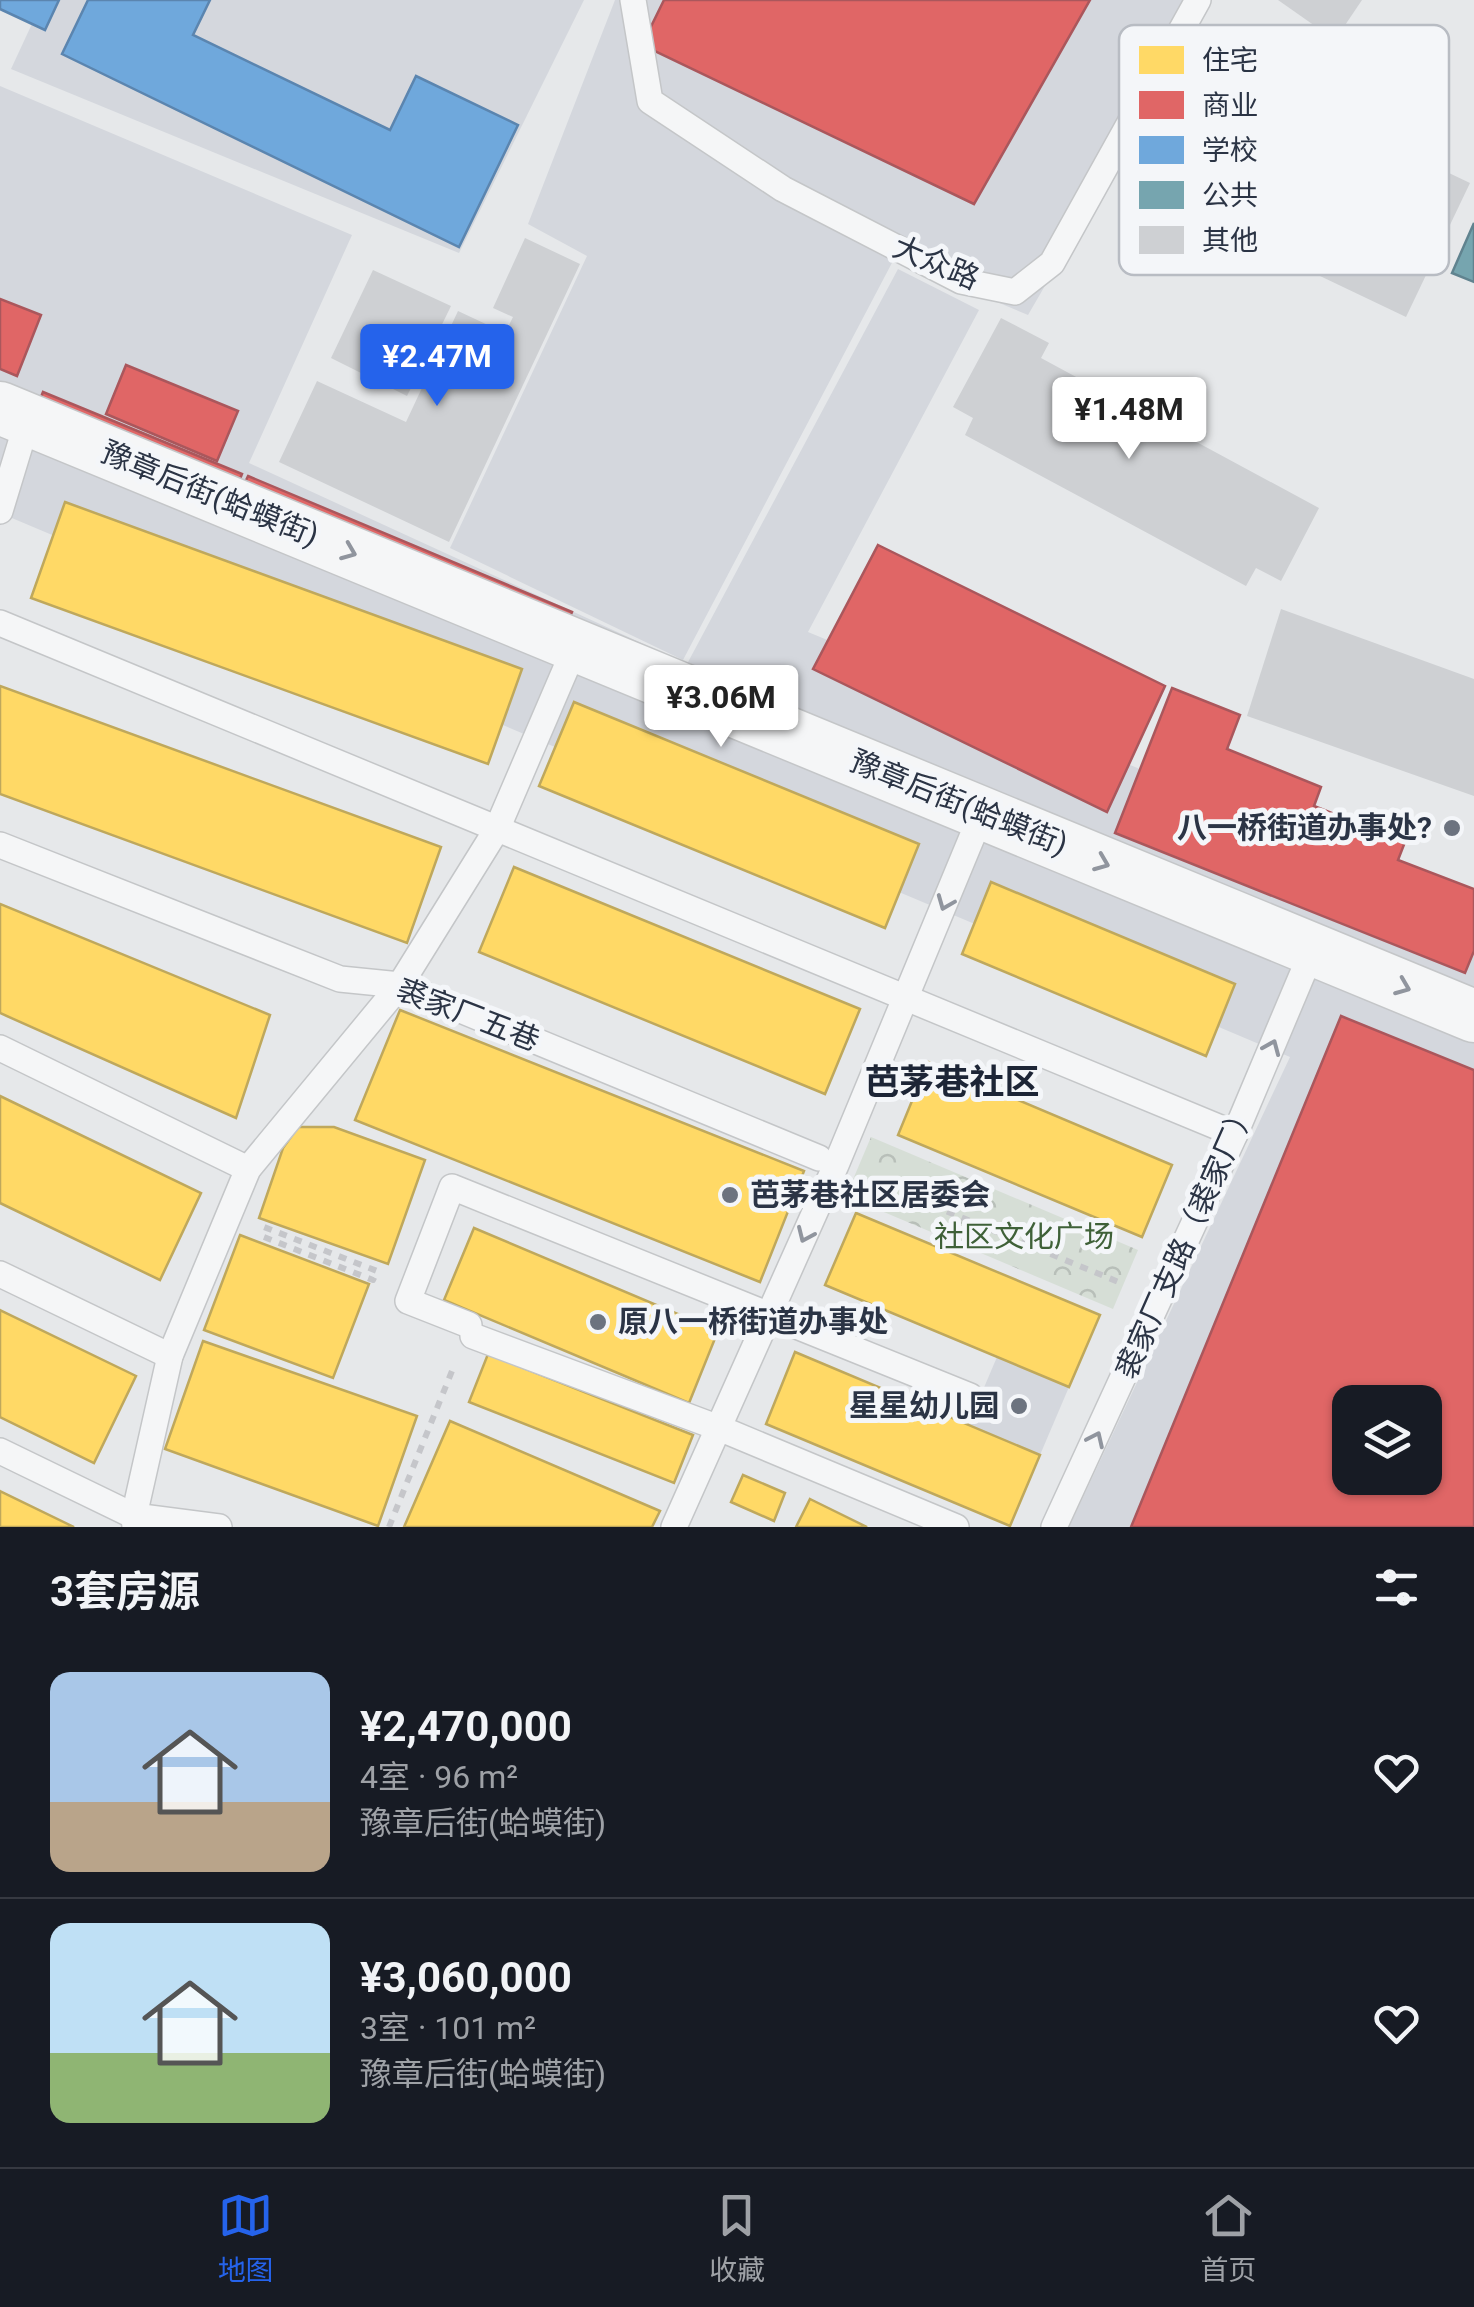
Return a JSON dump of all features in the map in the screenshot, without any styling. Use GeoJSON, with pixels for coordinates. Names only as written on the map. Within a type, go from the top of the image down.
{"type":"FeatureCollection","features":[{"type":"Feature","properties":{"kind":"street","name":"豫章后街(蛤蟆街)"},"geometry":{"type":"LineString","coordinates":[[14,413],[1474,1016]]}},
{"type":"Feature","properties":{"kind":"lane","name":"大众路"},"geometry":{"type":"LineString","coordinates":[[633,0],[650,101],[784,189],[961,281],[1015,292],[1052,264],[1119,143]]}},
{"type":"Feature","properties":{"kind":"lane","name":"大众路"},"geometry":{"type":"LineString","coordinates":[[1184,25],[1198,0]]}},
{"type":"Feature","properties":{"kind":"lane"},"geometry":{"type":"LineString","coordinates":[[0,511],[14,413]]}},
{"type":"Feature","properties":{"kind":"lane"},"geometry":{"type":"LineString","coordinates":[[0,624],[1235,1134]]}},
{"type":"Feature","properties":{"kind":"lane"},"geometry":{"type":"LineString","coordinates":[[135,1521],[170,1356],[248,1169],[400,984],[497,829],[576,646]]}},
{"type":"Feature","properties":{"kind":"lane"},"geometry":{"type":"LineString","coordinates":[[674,1527],[906,998],[982,813]]}},
{"type":"Feature","properties":{"kind":"lane","name":"裘家厂五巷"},"geometry":{"type":"LineString","coordinates":[[0,845],[340,979],[400,984],[819,1158]]}},
{"type":"Feature","properties":{"kind":"lane","name":"裘家厂支路（裘家厂）"},"geometry":{"type":"LineString","coordinates":[[1054,1527],[1235,1134],[1312,950]]}},
{"type":"Feature","properties":{"kind":"lane"},"geometry":{"type":"LineString","coordinates":[[0,1048],[248,1169]]}},
{"type":"Feature","properties":{"kind":"lane"},"geometry":{"type":"LineString","coordinates":[[956,1527],[471,1331],[408,1301],[452,1187],[970,1396]]}},
{"type":"Feature","properties":{"kind":"lane"},"geometry":{"type":"LineString","coordinates":[[0,1274],[170,1356]]}},
{"type":"Feature","properties":{"kind":"lane"},"geometry":{"type":"LineString","coordinates":[[0,1451],[135,1521],[220,1527]]}},
{"type":"Feature","properties":{"kind":"path"},"geometry":{"type":"LineString","coordinates":[[881,1184],[1126,1285]]}},
{"type":"Feature","properties":{"kind":"path"},"geometry":{"type":"LineString","coordinates":[[227,1218],[376,1271],[374,1280],[227,1218]]}},
{"type":"Feature","properties":{"kind":"path"},"geometry":{"type":"LineString","coordinates":[[389,1527],[453,1367]]}},
{"type":"Feature","properties":{"kind":"shaded area"},"geometry":{"type":"Polygon","coordinates":[[[43,0],[584,0],[459,253],[11,69],[43,0]]]}},
{"type":"Feature","properties":{"kind":"shaded area"},"geometry":{"type":"Polygon","coordinates":[[[615,0],[1211,0],[1196,25],[1119,25],[1119,158],[1028,315],[894,259],[683,660],[450,548],[587,256],[528,224],[615,0]]]}},
{"type":"Feature","properties":{"kind":"shaded area"},"geometry":{"type":"Polygon","coordinates":[[[0,86],[352,235],[249,463],[687,664],[898,269],[979,310],[808,632],[1474,907],[1474,1527],[1069,1527],[1290,1057],[0,513],[0,86]]]}},
{"type":"Feature","properties":{"kind":"shaded area","name":"星星幼儿园"},"geometry":{"type":"Polygon","coordinates":[[[997,1357],[1069,1387],[1040,1455],[968,1425],[997,1357]]]}},
{"type":"Feature","properties":{"kind":"green space","name":"社区文化广场"},"geometry":{"type":"Polygon","coordinates":[[[871,1137],[1138,1250],[1113,1309],[846,1196],[871,1137]]]}},
{"type":"Feature","properties":{"kind":"building: 住宅"},"geometry":{"type":"Polygon","coordinates":[[[65,502],[522,669],[488,764],[31,598],[65,502]]]}},
{"type":"Feature","properties":{"kind":"building: 住宅"},"geometry":{"type":"Polygon","coordinates":[[[0,686],[441,847],[407,943],[0,794],[0,686]]]}},
{"type":"Feature","properties":{"kind":"building: 住宅"},"geometry":{"type":"Polygon","coordinates":[[[574,702],[919,844],[885,928],[539,786],[574,702]]]}},
{"type":"Feature","properties":{"kind":"building: 住宅"},"geometry":{"type":"Polygon","coordinates":[[[514,867],[860,1009],[825,1094],[479,952],[514,867]]]}},
{"type":"Feature","properties":{"kind":"building: 住宅"},"geometry":{"type":"Polygon","coordinates":[[[991,882],[1235,984],[1206,1056],[962,954],[991,882]]]}},
{"type":"Feature","properties":{"kind":"building: 住宅"},"geometry":{"type":"Polygon","coordinates":[[[0,904],[270,1015],[236,1118],[0,1013],[0,904]]]}},
{"type":"Feature","properties":{"kind":"building: 住宅"},"geometry":{"type":"Polygon","coordinates":[[[400,1010],[804,1171],[760,1282],[355,1120],[400,1010]]]}},
{"type":"Feature","properties":{"kind":"building: 住宅"},"geometry":{"type":"Polygon","coordinates":[[[1340,1028],[1474,1082],[1474,1261],[1425,1241],[1368,1385],[1332,1385],[1332,1495],[1397,1495],[1474,1527],[1141,1527],[1340,1028]]]}},
{"type":"Feature","properties":{"kind":"building: 住宅"},"geometry":{"type":"Polygon","coordinates":[[[928,1062],[1172,1165],[1142,1237],[898,1135],[928,1062]]]}},
{"type":"Feature","properties":{"kind":"building: 住宅"},"geometry":{"type":"Polygon","coordinates":[[[0,1096],[201,1193],[160,1280],[0,1203],[0,1096]]]}},
{"type":"Feature","properties":{"kind":"building: 住宅"},"geometry":{"type":"Polygon","coordinates":[[[298,1127],[334,1127],[425,1160],[388,1264],[259,1218],[283,1148],[298,1127]]]}},
{"type":"Feature","properties":{"kind":"building: 住宅"},"geometry":{"type":"Polygon","coordinates":[[[856,1213],[1100,1315],[1069,1387],[825,1285],[856,1213]]]}},
{"type":"Feature","properties":{"kind":"building: 住宅"},"geometry":{"type":"Polygon","coordinates":[[[474,1228],[718,1331],[689,1403],[444,1300],[474,1228]]]}},
{"type":"Feature","properties":{"kind":"building: 住宅"},"geometry":{"type":"Polygon","coordinates":[[[240,1235],[369,1284],[333,1378],[204,1330],[240,1235]]]}},
{"type":"Feature","properties":{"kind":"building: 住宅"},"geometry":{"type":"Polygon","coordinates":[[[0,1310],[136,1376],[94,1463],[0,1417],[0,1310]]]}},
{"type":"Feature","properties":{"kind":"building: 住宅"},"geometry":{"type":"Polygon","coordinates":[[[203,1341],[417,1416],[378,1526],[165,1449],[203,1341]]]}},
{"type":"Feature","properties":{"kind":"building: 住宅"},"geometry":{"type":"Polygon","coordinates":[[[795,1352],[1040,1455],[1010,1526],[766,1424],[795,1352]]]}},
{"type":"Feature","properties":{"kind":"building: 住宅"},"geometry":{"type":"Polygon","coordinates":[[[488,1354],[693,1435],[674,1483],[469,1402],[488,1354]]]}},
{"type":"Feature","properties":{"kind":"building: 住宅"},"geometry":{"type":"Polygon","coordinates":[[[450,1421],[660,1511],[652,1527],[404,1527],[450,1421]]]}},
{"type":"Feature","properties":{"kind":"building: 住宅"},"geometry":{"type":"Polygon","coordinates":[[[743,1475],[785,1493],[774,1521],[731,1502],[743,1475]]]}},
{"type":"Feature","properties":{"kind":"building: 住宅"},"geometry":{"type":"Polygon","coordinates":[[[0,1491],[74,1527],[0,1527],[0,1491]]]}},
{"type":"Feature","properties":{"kind":"building: 住宅"},"geometry":{"type":"Polygon","coordinates":[[[810,1499],[867,1527],[796,1527],[810,1499]]]}},
{"type":"Feature","properties":{"kind":"building: 商业"},"geometry":{"type":"Polygon","coordinates":[[[664,0],[1090,0],[974,204],[642,45],[664,0]]]}},
{"type":"Feature","properties":{"kind":"building: 商业"},"geometry":{"type":"Polygon","coordinates":[[[0,299],[41,315],[17,376],[0,369],[0,299]]]}},
{"type":"Feature","properties":{"kind":"building: 商业"},"geometry":{"type":"Polygon","coordinates":[[[126,365],[238,411],[217,461],[106,414],[126,365]]]}},
{"type":"Feature","properties":{"kind":"building: 商业"},"geometry":{"type":"Polygon","coordinates":[[[43,392],[242,474],[236,489],[37,407],[43,392]]]}},
{"type":"Feature","properties":{"kind":"building: 商业"},"geometry":{"type":"Polygon","coordinates":[[[248,476],[572,612],[565,629],[241,491],[248,476]]]}},
{"type":"Feature","properties":{"kind":"building: 商业"},"geometry":{"type":"Polygon","coordinates":[[[878,545],[1165,686],[1107,812],[813,669],[878,545]]]}},
{"type":"Feature","properties":{"kind":"building: 商业"},"geometry":{"type":"Polygon","coordinates":[[[1172,688],[1240,715],[1227,749],[1321,787],[1314,806],[1405,842],[1398,860],[1474,889],[1474,951],[1465,973],[1115,833],[1172,688]]]}},
{"type":"Feature","properties":{"kind":"building: 商业"},"geometry":{"type":"Polygon","coordinates":[[[1341,1016],[1474,1070],[1474,1527],[1131,1527],[1341,1016]]]}},
{"type":"Feature","properties":{"kind":"building: 学校"},"geometry":{"type":"Polygon","coordinates":[[[0,0],[59,0],[45,30],[0,9],[0,0]]]}},
{"type":"Feature","properties":{"kind":"building: 学校"},"geometry":{"type":"Polygon","coordinates":[[[88,0],[210,0],[193,35],[390,130],[416,76],[518,125],[459,247],[62,54],[88,0]]]}},
{"type":"Feature","properties":{"kind":"building: 公共"},"geometry":{"type":"Polygon","coordinates":[[[1474,223],[1474,282],[1452,273],[1474,223]]]}},
{"type":"Feature","properties":{"kind":"building: 其他"},"geometry":{"type":"Polygon","coordinates":[[[1278,0],[1362,0],[1345,25],[1314,25],[1278,0]]]}},
{"type":"Feature","properties":{"kind":"building: 其他"},"geometry":{"type":"Polygon","coordinates":[[[1449,173],[1470,183],[1449,227],[1449,173]]]}},
{"type":"Feature","properties":{"kind":"building: 其他"},"geometry":{"type":"Polygon","coordinates":[[[525,238],[580,264],[449,542],[279,462],[317,381],[406,422],[458,311],[505,333],[513,317],[493,308],[525,238]]]}},
{"type":"Feature","properties":{"kind":"building: 其他"},"geometry":{"type":"Polygon","coordinates":[[[373,270],[451,306],[407,396],[331,358],[373,270]]]}},
{"type":"Feature","properties":{"kind":"building: 其他"},"geometry":{"type":"Polygon","coordinates":[[[1318,275],[1426,275],[1406,317],[1318,275]]]}},
{"type":"Feature","properties":{"kind":"building: 其他"},"geometry":{"type":"Polygon","coordinates":[[[1001,318],[1049,343],[1041,358],[1319,508],[1281,581],[1256,568],[1246,586],[965,435],[973,418],[953,407],[1001,318]]]}},
{"type":"Feature","properties":{"kind":"building: 其他"},"geometry":{"type":"Polygon","coordinates":[[[1281,609],[1474,679],[1474,796],[1247,716],[1281,609]]]}},
{"type":"Feature","properties":{"kind":"place","name":"八一桥街道办事处?"},"geometry":{"type":"Point","coordinates":[1452,828]}},
{"type":"Feature","properties":{"kind":"place","name":"芭茅巷社区居委会"},"geometry":{"type":"Point","coordinates":[730,1195]}},
{"type":"Feature","properties":{"kind":"place","name":"原八一桥街道办事处"},"geometry":{"type":"Point","coordinates":[598,1322]}},
{"type":"Feature","properties":{"kind":"place","name":"星星幼儿园"},"geometry":{"type":"Point","coordinates":[1019,1406]}},
{"type":"Feature","properties":{"kind":"district","name":"芭茅巷社区"},"geometry":{"type":"Point","coordinates":[952,1082]}}]}
